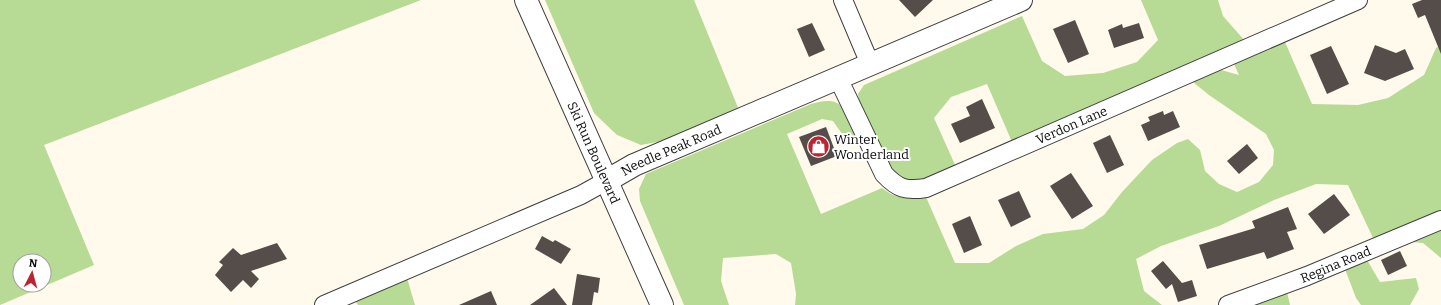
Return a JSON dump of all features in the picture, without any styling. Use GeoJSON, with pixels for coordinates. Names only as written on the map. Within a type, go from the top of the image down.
{"type":"FeatureCollection","features":[{"type":"Feature","properties":{"kind":"street","name":"Ski Run Boulevard"},"geometry":{"type":"LineString","coordinates":[[526,0],[608,180],[662,305]]}},
{"type":"Feature","properties":{"kind":"street"},"geometry":{"type":"LineString","coordinates":[[843,0],[870,64]]}},
{"type":"Feature","properties":{"kind":"street","name":"Needle Peak Road"},"geometry":{"type":"LineString","coordinates":[[324,305],[581,195],[634,165],[1021,0]]}},
{"type":"Feature","properties":{"kind":"street","name":"Verdon Lane"},"geometry":{"type":"LineString","coordinates":[[838,78],[884,174],[893,184],[910,191],[926,188],[1358,0]]}},
{"type":"Feature","properties":{"kind":"street","name":"Regina Road"},"geometry":{"type":"LineString","coordinates":[[1228,305],[1306,276],[1441,220]]}},
{"type":"Feature","properties":{"kind":"green space"},"geometry":{"type":"Polygon","coordinates":[[[0,0],[421,0],[44,145],[94,265],[52,283],[52,253],[12,253],[12,293],[28,293],[0,305],[0,0]]]}},
{"type":"Feature","properties":{"kind":"green space"},"geometry":{"type":"Polygon","coordinates":[[[545,0],[694,0],[739,110],[668,140],[641,145],[617,135],[594,113],[545,0]]]}},
{"type":"Feature","properties":{"kind":"green space"},"geometry":{"type":"Polygon","coordinates":[[[1141,0],[1218,0],[1223,16],[1245,41],[1012,142],[987,84],[951,97],[934,118],[956,167],[925,180],[911,181],[900,177],[888,166],[859,105],[858,94],[864,85],[1022,16],[1042,61],[1065,76],[1103,73],[1137,62],[1158,40],[1141,0]]]}},
{"type":"Feature","properties":{"kind":"green space"},"geometry":{"type":"Polygon","coordinates":[[[1285,42],[1312,104],[1358,105],[1388,98],[1424,75],[1436,48],[1441,45],[1441,211],[1374,240],[1348,185],[1316,184],[1274,200],[1219,226],[1161,246],[1136,259],[1144,291],[1162,305],[795,305],[796,294],[791,263],[776,254],[723,258],[721,281],[729,305],[684,305],[640,201],[639,189],[646,174],[811,104],[831,101],[837,103],[844,110],[862,146],[847,141],[833,121],[822,119],[787,134],[821,214],[882,188],[893,195],[902,198],[926,197],[955,263],[989,263],[1016,246],[1043,234],[1083,229],[1104,215],[1122,192],[1152,160],[1177,143],[1188,139],[1200,150],[1205,171],[1219,184],[1237,192],[1259,182],[1273,165],[1274,150],[1266,134],[1209,95],[1193,82],[1221,70],[1239,75],[1234,64],[1285,42]]]}},
{"type":"Feature","properties":{"kind":"green space"},"geometry":{"type":"Polygon","coordinates":[[[1441,230],[1441,258],[1423,243],[1412,242],[1441,230]]]}},
{"type":"Feature","properties":{"kind":"green space"},"geometry":{"type":"Polygon","coordinates":[[[1367,260],[1380,282],[1416,278],[1419,289],[1410,305],[1361,305],[1356,298],[1345,269],[1367,260]]]}},
{"type":"Feature","properties":{"kind":"green space"},"geometry":{"type":"Polygon","coordinates":[[[407,278],[415,305],[358,305],[355,301],[407,278]]]}},
{"type":"Feature","properties":{"kind":"green space"},"geometry":{"type":"Polygon","coordinates":[[[1287,292],[1290,305],[1250,305],[1287,292]]]}},
{"type":"Feature","properties":{"kind":"building"},"geometry":{"type":"Polygon","coordinates":[[[899,0],[933,0],[915,17],[899,0]]]}},
{"type":"Feature","properties":{"kind":"building"},"geometry":{"type":"Polygon","coordinates":[[[1422,0],[1441,0],[1441,54],[1425,15],[1418,18],[1412,4],[1422,0]]]}},
{"type":"Feature","properties":{"kind":"building"},"geometry":{"type":"Polygon","coordinates":[[[1075,20],[1089,54],[1068,63],[1053,29],[1075,20]]]}},
{"type":"Feature","properties":{"kind":"building"},"geometry":{"type":"Polygon","coordinates":[[[812,23],[825,50],[809,57],[797,29],[812,23]]]}},
{"type":"Feature","properties":{"kind":"building"},"geometry":{"type":"Polygon","coordinates":[[[1139,23],[1144,38],[1114,48],[1108,30],[1122,24],[1123,28],[1139,23]]]}},
{"type":"Feature","properties":{"kind":"building"},"geometry":{"type":"Polygon","coordinates":[[[1375,45],[1396,53],[1405,49],[1414,69],[1385,81],[1364,73],[1375,45]]]}},
{"type":"Feature","properties":{"kind":"building"},"geometry":{"type":"Polygon","coordinates":[[[1331,46],[1349,84],[1327,94],[1310,55],[1331,46]]]}},
{"type":"Feature","properties":{"kind":"building"},"geometry":{"type":"Polygon","coordinates":[[[982,99],[995,128],[960,143],[951,124],[970,116],[966,107],[982,99]]]}},
{"type":"Feature","properties":{"kind":"building"},"geometry":{"type":"Polygon","coordinates":[[[1163,111],[1164,115],[1173,111],[1180,127],[1148,141],[1141,125],[1150,121],[1148,117],[1163,111]]]}},
{"type":"Feature","properties":{"kind":"building","name":"Winter Wonderland"},"geometry":{"type":"Polygon","coordinates":[[[826,127],[837,156],[811,166],[799,137],[826,127]]]}},
{"type":"Feature","properties":{"kind":"building"},"geometry":{"type":"Polygon","coordinates":[[[1110,135],[1124,165],[1107,173],[1093,143],[1110,135]]]}},
{"type":"Feature","properties":{"kind":"building"},"geometry":{"type":"Polygon","coordinates":[[[1247,144],[1258,158],[1239,174],[1227,161],[1247,144]]]}},
{"type":"Feature","properties":{"kind":"building"},"geometry":{"type":"Polygon","coordinates":[[[1071,173],[1093,206],[1072,219],[1050,186],[1071,173]]]}},
{"type":"Feature","properties":{"kind":"building"},"geometry":{"type":"Polygon","coordinates":[[[1019,191],[1031,217],[1011,227],[998,200],[1019,191]]]}},
{"type":"Feature","properties":{"kind":"building"},"geometry":{"type":"Polygon","coordinates":[[[1334,194],[1350,215],[1324,234],[1308,214],[1334,194]]]}},
{"type":"Feature","properties":{"kind":"building"},"geometry":{"type":"Polygon","coordinates":[[[1288,207],[1297,229],[1287,232],[1294,249],[1267,259],[1264,252],[1207,269],[1199,245],[1255,228],[1252,221],[1288,207]]]}},
{"type":"Feature","properties":{"kind":"building"},"geometry":{"type":"Polygon","coordinates":[[[970,216],[982,245],[964,253],[952,224],[970,216]]]}},
{"type":"Feature","properties":{"kind":"building"},"geometry":{"type":"Polygon","coordinates":[[[542,236],[553,242],[555,240],[571,249],[561,264],[535,249],[542,236]]]}},
{"type":"Feature","properties":{"kind":"building"},"geometry":{"type":"Polygon","coordinates":[[[277,243],[287,259],[251,271],[259,279],[251,288],[243,280],[231,292],[215,275],[223,265],[219,262],[233,248],[241,255],[277,243]]]}},
{"type":"Feature","properties":{"kind":"building"},"geometry":{"type":"Polygon","coordinates":[[[1400,251],[1407,266],[1388,275],[1381,260],[1400,251]]]}},
{"type":"Feature","properties":{"kind":"building"},"geometry":{"type":"Polygon","coordinates":[[[1163,261],[1182,283],[1192,280],[1197,296],[1178,302],[1172,284],[1166,289],[1151,271],[1163,261]]]}},
{"type":"Feature","properties":{"kind":"building"},"geometry":{"type":"Polygon","coordinates":[[[577,274],[600,278],[598,293],[594,292],[592,305],[572,305],[577,274]]]}},
{"type":"Feature","properties":{"kind":"building"},"geometry":{"type":"Polygon","coordinates":[[[554,288],[567,305],[530,305],[554,288]]]}},
{"type":"Feature","properties":{"kind":"building"},"geometry":{"type":"Polygon","coordinates":[[[491,291],[497,305],[459,305],[491,291]]]}},
{"type":"Feature","properties":{"kind":"place","name":"Winter Wonderland"},"geometry":{"type":"Point","coordinates":[818,146]}}]}
